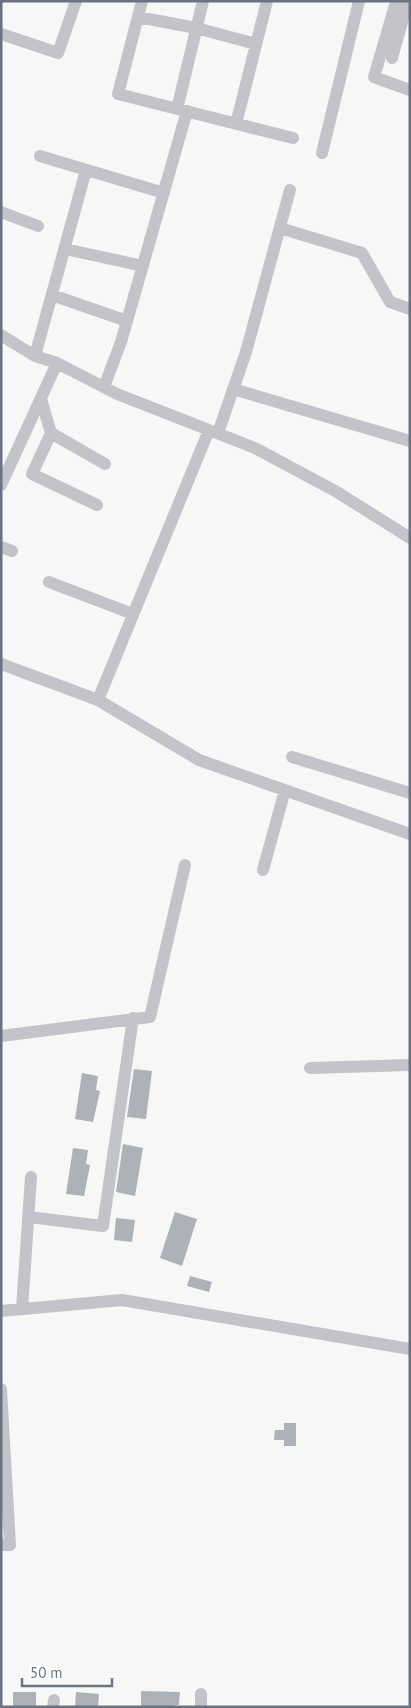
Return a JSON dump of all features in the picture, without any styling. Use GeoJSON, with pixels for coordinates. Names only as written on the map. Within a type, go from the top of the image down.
{"type":"FeatureCollection","features":[{"type":"Feature","properties":{"kind":"street"},"geometry":{"type":"LineString","coordinates":[[1,34],[58,53],[76,1]]}},
{"type":"Feature","properties":{"kind":"street"},"geometry":{"type":"LineString","coordinates":[[142,1],[118,94],[292,138]]}},
{"type":"Feature","properties":{"kind":"street"},"geometry":{"type":"LineString","coordinates":[[104,387],[127,322],[164,193],[203,1]]}},
{"type":"Feature","properties":{"kind":"street"},"geometry":{"type":"LineString","coordinates":[[236,124],[267,1]]}},
{"type":"Feature","properties":{"kind":"street"},"geometry":{"type":"LineString","coordinates":[[322,153],[360,1]]}},
{"type":"Feature","properties":{"kind":"street"},"geometry":{"type":"LineString","coordinates":[[392,58],[403,3]]}},
{"type":"Feature","properties":{"kind":"street"},"geometry":{"type":"LineString","coordinates":[[403,3],[374,77],[410,90]]}},
{"type":"Feature","properties":{"kind":"street"},"geometry":{"type":"LineString","coordinates":[[138,17],[196,28],[256,44]]}},
{"type":"Feature","properties":{"kind":"street"},"geometry":{"type":"LineString","coordinates":[[40,156],[164,193]]}},
{"type":"Feature","properties":{"kind":"street"},"geometry":{"type":"LineString","coordinates":[[35,356],[86,170]]}},
{"type":"Feature","properties":{"kind":"street"},"geometry":{"type":"LineString","coordinates":[[98,700],[133,614],[233,389],[246,352],[290,190]]}},
{"type":"Feature","properties":{"kind":"street"},"geometry":{"type":"LineString","coordinates":[[1,212],[38,226]]}},
{"type":"Feature","properties":{"kind":"street"},"geometry":{"type":"LineString","coordinates":[[280,228],[362,253],[390,302],[410,309]]}},
{"type":"Feature","properties":{"kind":"street"},"geometry":{"type":"LineString","coordinates":[[65,249],[142,266]]}},
{"type":"Feature","properties":{"kind":"street"},"geometry":{"type":"LineString","coordinates":[[52,295],[127,322]]}},
{"type":"Feature","properties":{"kind":"street"},"geometry":{"type":"LineString","coordinates":[[1,335],[35,356],[57,363],[104,387],[255,448],[337,492],[410,538]]}},
{"type":"Feature","properties":{"kind":"street"},"geometry":{"type":"LineString","coordinates":[[1,485],[57,363]]}},
{"type":"Feature","properties":{"kind":"street"},"geometry":{"type":"LineString","coordinates":[[233,389],[410,441]]}},
{"type":"Feature","properties":{"kind":"street"},"geometry":{"type":"LineString","coordinates":[[41,399],[51,432],[32,474],[97,505]]}},
{"type":"Feature","properties":{"kind":"street"},"geometry":{"type":"LineString","coordinates":[[51,432],[105,464]]}},
{"type":"Feature","properties":{"kind":"street"},"geometry":{"type":"LineString","coordinates":[[49,582],[133,614]]}},
{"type":"Feature","properties":{"kind":"street"},"geometry":{"type":"LineString","coordinates":[[1,664],[98,700],[199,760],[410,834]]}},
{"type":"Feature","properties":{"kind":"street"},"geometry":{"type":"LineString","coordinates":[[292,757],[410,793]]}},
{"type":"Feature","properties":{"kind":"street"},"geometry":{"type":"LineString","coordinates":[[263,870],[285,790]]}},
{"type":"Feature","properties":{"kind":"street"},"geometry":{"type":"LineString","coordinates":[[1,1036],[150,1017],[185,865]]}},
{"type":"Feature","properties":{"kind":"street"},"geometry":{"type":"LineString","coordinates":[[28,1217],[103,1226],[133,1018]]}},
{"type":"Feature","properties":{"kind":"street"},"geometry":{"type":"LineString","coordinates":[[310,1068],[410,1064]]}},
{"type":"Feature","properties":{"kind":"street"},"geometry":{"type":"LineString","coordinates":[[22,1309],[31,1177]]}},
{"type":"Feature","properties":{"kind":"street"},"geometry":{"type":"LineString","coordinates":[[1,1311],[122,1300],[410,1349]]}},
{"type":"Feature","properties":{"kind":"street"},"geometry":{"type":"LineString","coordinates":[[1,1389],[10,1545],[1,1545]]}},
{"type":"Feature","properties":{"kind":"building"},"geometry":{"type":"Polygon","coordinates":[[[134,1069],[152,1071],[146,1119],[127,1117],[134,1069]]]}},
{"type":"Feature","properties":{"kind":"building"},"geometry":{"type":"Polygon","coordinates":[[[82,1073],[98,1076],[96,1090],[100,1091],[93,1122],[75,1119],[82,1073]]]}},
{"type":"Feature","properties":{"kind":"building"},"geometry":{"type":"Polygon","coordinates":[[[123,1144],[143,1148],[135,1196],[116,1192],[123,1144]]]}},
{"type":"Feature","properties":{"kind":"building"},"geometry":{"type":"Polygon","coordinates":[[[73,1148],[88,1150],[86,1164],[90,1165],[84,1196],[66,1194],[73,1148]]]}},
{"type":"Feature","properties":{"kind":"building"},"geometry":{"type":"Polygon","coordinates":[[[175,1212],[197,1219],[182,1266],[160,1258],[175,1212]]]}},
{"type":"Feature","properties":{"kind":"building"},"geometry":{"type":"Polygon","coordinates":[[[116,1218],[135,1220],[132,1242],[114,1240],[116,1218]]]}},
{"type":"Feature","properties":{"kind":"building"},"geometry":{"type":"Polygon","coordinates":[[[190,1276],[212,1282],[209,1292],[187,1286],[190,1276]]]}},
{"type":"Feature","properties":{"kind":"building"},"geometry":{"type":"Polygon","coordinates":[[[284,1423],[296,1423],[296,1446],[284,1446],[284,1440],[274,1440],[275,1430],[284,1430],[284,1423]]]}},
{"type":"Feature","properties":{"kind":"building"},"geometry":{"type":"Polygon","coordinates":[[[141,1691],[180,1692],[179,1705],[175,1705],[175,1707],[141,1707],[141,1691]]]}},
{"type":"Feature","properties":{"kind":"building"},"geometry":{"type":"Polygon","coordinates":[[[13,1692],[36,1692],[36,1707],[13,1707],[13,1692]]]}},
{"type":"Feature","properties":{"kind":"building"},"geometry":{"type":"Polygon","coordinates":[[[76,1692],[99,1694],[98,1707],[75,1707],[76,1692]]]}}]}
